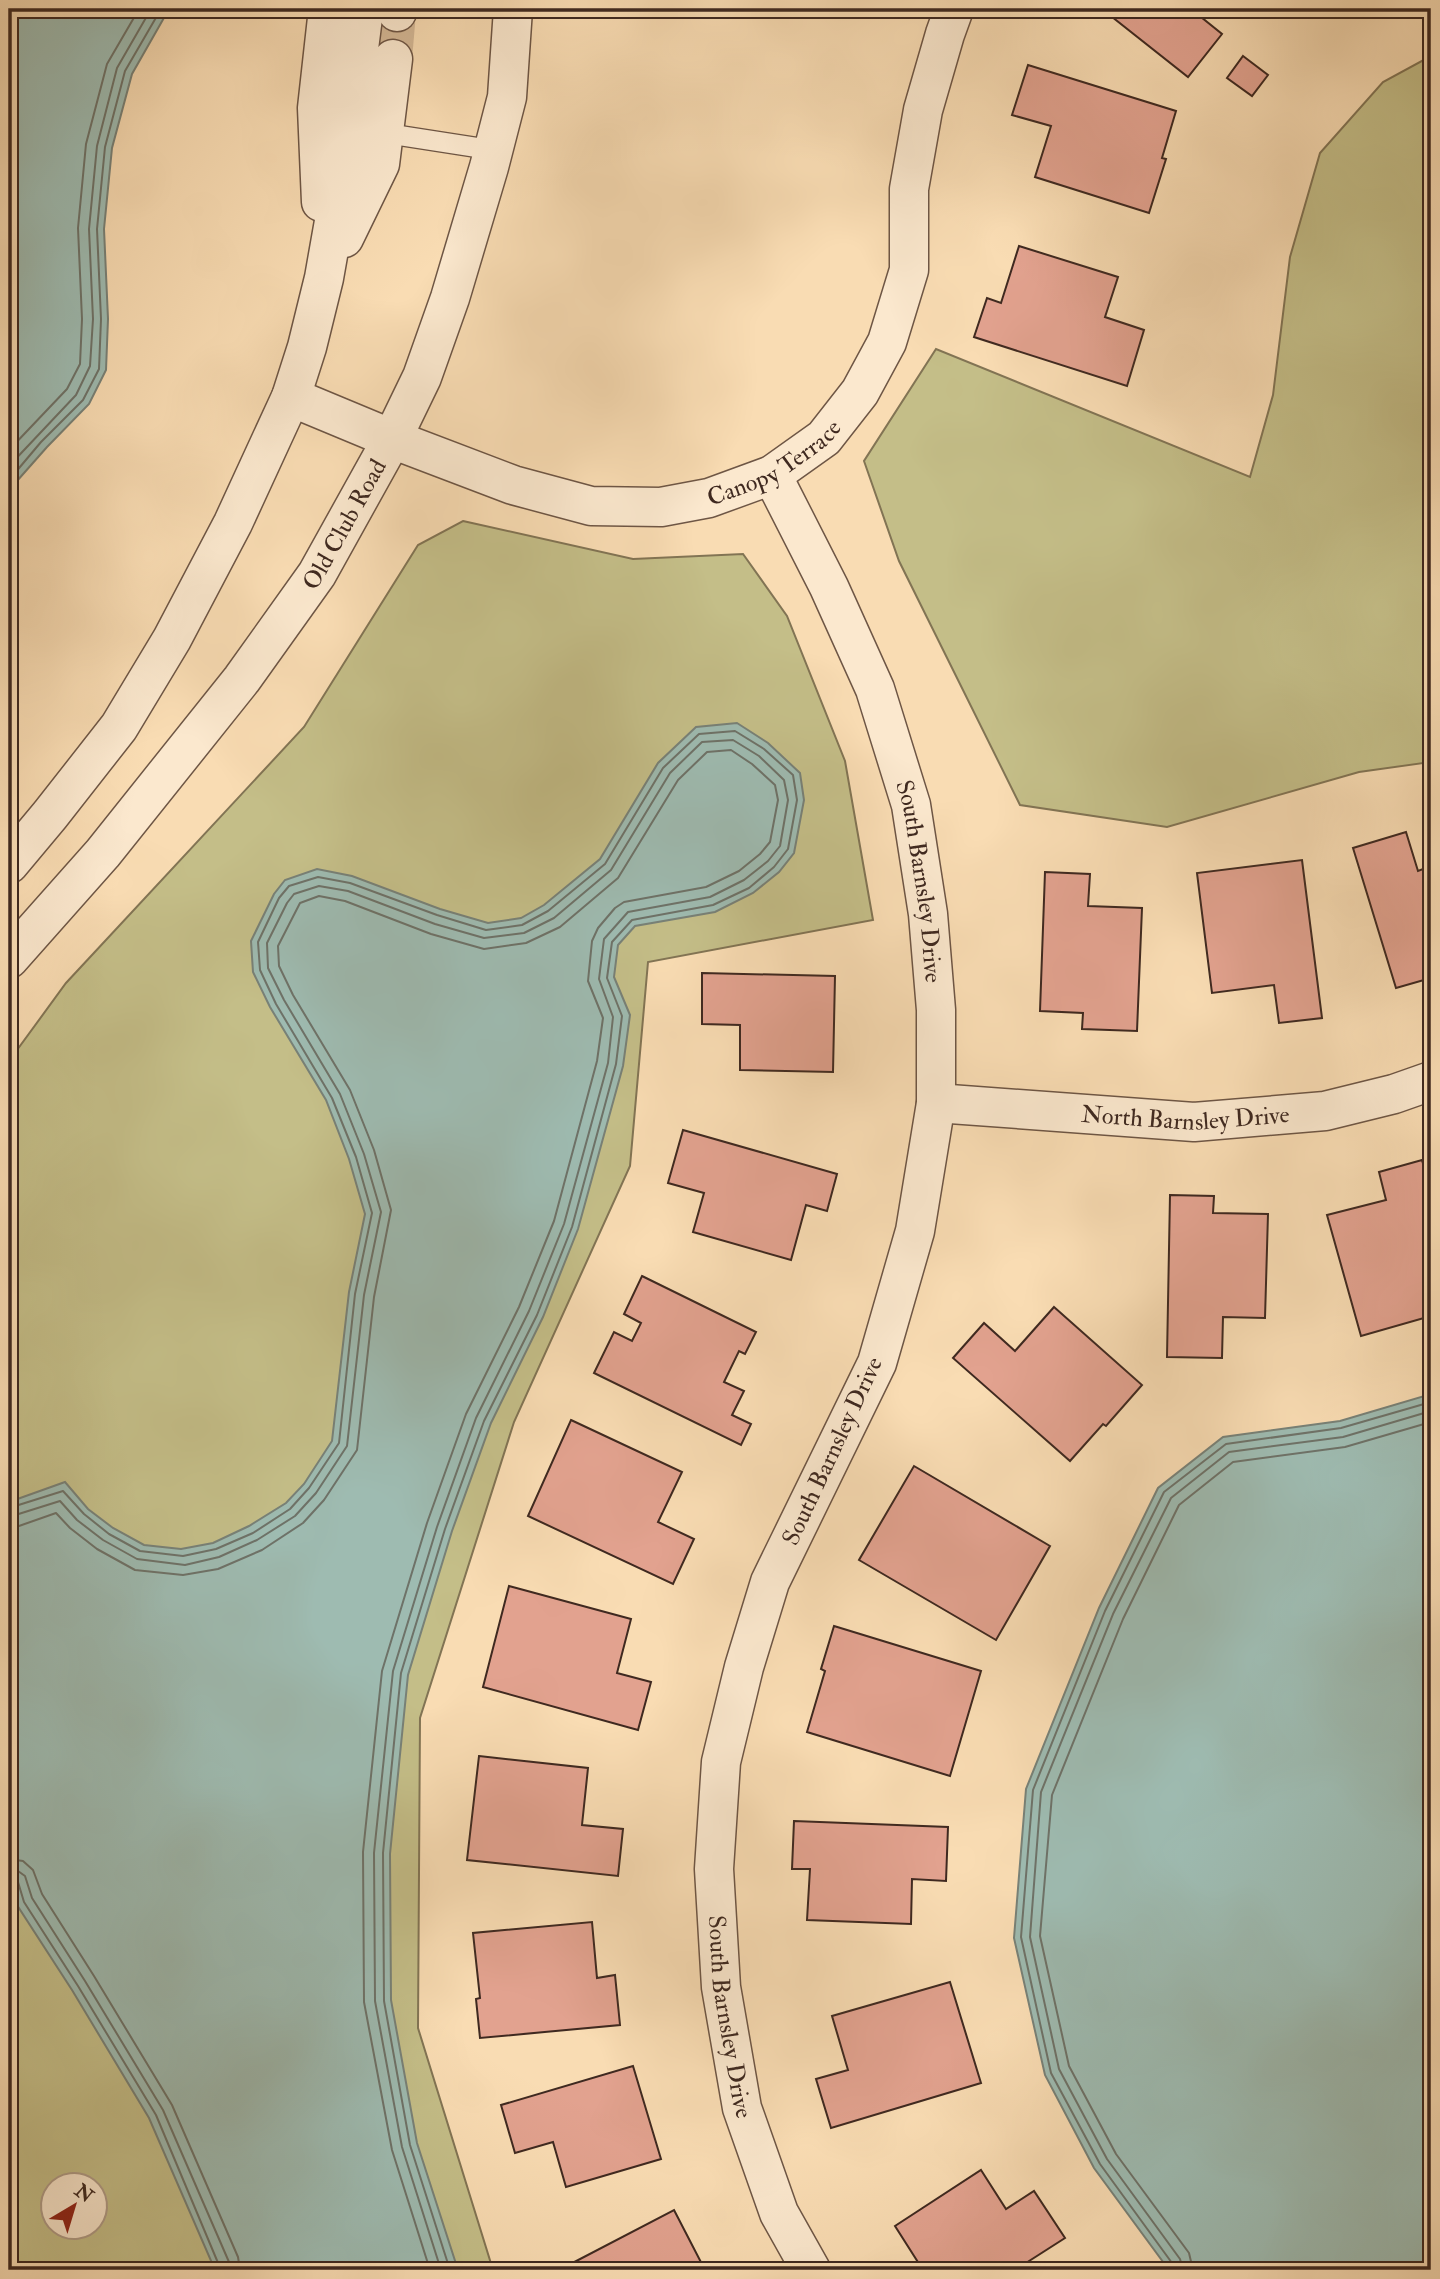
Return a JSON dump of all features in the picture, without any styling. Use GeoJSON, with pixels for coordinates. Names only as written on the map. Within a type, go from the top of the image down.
{"type":"FeatureCollection","features":[{"type":"Feature","properties":{"kind":"street"},"geometry":{"type":"LineString","coordinates":[[324,278],[317,108],[328,9]]}},
{"type":"Feature","properties":{"kind":"street","name":"Old Club Road"},"geometry":{"type":"LineString","coordinates":[[9,959],[103,853],[242,679],[317,574],[393,439],[422,377],[450,298],[493,150],[507,97],[513,9]]}},
{"type":"Feature","properties":{"kind":"street","name":"Canopy Terrace"},"geometry":{"type":"LineString","coordinates":[[291,397],[513,485],[591,506],[661,507],[709,498],[772,475],[824,438],[860,392],[887,342],[909,270],[909,189],[923,110],[954,9]]}},
{"type":"Feature","properties":{"kind":"street"},"geometry":{"type":"LineString","coordinates":[[366,131],[386,10]]}},
{"type":"Feature","properties":{"kind":"street"},"geometry":{"type":"LineString","coordinates":[[9,864],[119,727],[172,639],[233,523],[291,397],[366,131],[393,59]]}},
{"type":"Feature","properties":{"kind":"street","name":"South Barnsley Drive"},"geometry":{"type":"LineString","coordinates":[[772,475],[830,587],[875,688],[911,805],[928,914],[935,996],[936,1103],[915,1231],[877,1363],[770,1581],[744,1667],[721,1762],[714,1869],[720,1987],[742,2108],[779,2213],[811,2270]]}},
{"type":"Feature","properties":{"kind":"street","name":"North Barnsley Drive"},"geometry":{"type":"LineString","coordinates":[[936,1103],[1194,1122],[1325,1111],[1394,1094],[1431,1081]]}},
{"type":"Feature","properties":{"kind":"lane"},"geometry":{"type":"LineString","coordinates":[[366,131],[493,150]]}},
{"type":"Feature","properties":{"kind":"shaded area"},"geometry":{"type":"Polygon","coordinates":[[[1431,56],[1431,762],[1359,772],[1167,827],[1020,805],[899,561],[864,461],[936,349],[1250,477],[1273,395],[1290,257],[1320,153],[1383,82],[1431,56]]]}},
{"type":"Feature","properties":{"kind":"shaded area"},"geometry":{"type":"Polygon","coordinates":[[[463,521],[633,559],[743,554],[787,616],[845,761],[873,920],[648,962],[630,1166],[514,1422],[420,1718],[418,2028],[493,2270],[9,2270],[9,1061],[66,983],[304,727],[418,545],[463,521]]]}},
{"type":"Feature","properties":{"kind":"water"},"geometry":{"type":"Polygon","coordinates":[[[9,9],[169,9],[132,74],[112,148],[104,229],[108,319],[106,370],[89,404],[9,490],[9,9]]]}},
{"type":"Feature","properties":{"kind":"water"},"geometry":{"type":"Polygon","coordinates":[[[737,723],[768,743],[800,773],[804,800],[794,853],[779,872],[753,893],[715,912],[635,926],[618,945],[614,977],[630,1015],[623,1066],[578,1229],[543,1317],[491,1423],[452,1531],[408,1675],[390,1854],[391,2000],[417,2143],[458,2270],[215,2270],[149,2118],[17,1905],[9,1874],[9,1502],[65,1482],[88,1509],[113,1528],[144,1545],[181,1549],[213,1543],[249,1526],[286,1503],[304,1484],[332,1441],[349,1292],[365,1214],[349,1159],[326,1100],[270,1007],[253,972],[251,941],[274,894],[285,880],[317,869],[352,876],[440,909],[488,923],[521,918],[544,905],[600,859],[658,763],[696,727],[737,723]]]}},
{"type":"Feature","properties":{"kind":"water"},"geometry":{"type":"Polygon","coordinates":[[[1431,1394],[1431,2270],[1169,2270],[1094,2168],[1045,2075],[1014,1938],[1026,1789],[1099,1608],[1158,1488],[1223,1437],[1340,1421],[1431,1394]]]}},
{"type":"Feature","properties":{"kind":"building"},"geometry":{"type":"Polygon","coordinates":[[[1102,9],[1191,9],[1222,34],[1188,77],[1102,9]]]}},
{"type":"Feature","properties":{"kind":"building"},"geometry":{"type":"Polygon","coordinates":[[[1243,56],[1268,75],[1252,96],[1227,78],[1243,56]]]}},
{"type":"Feature","properties":{"kind":"building"},"geometry":{"type":"Polygon","coordinates":[[[1028,65],[1176,111],[1162,158],[1166,159],[1149,213],[1035,177],[1051,126],[1012,115],[1028,65]]]}},
{"type":"Feature","properties":{"kind":"building"},"geometry":{"type":"Polygon","coordinates":[[[1019,246],[1118,277],[1105,317],[1144,330],[1127,386],[974,337],[987,298],[1001,303],[1019,246]]]}},
{"type":"Feature","properties":{"kind":"building"},"geometry":{"type":"Polygon","coordinates":[[[1406,832],[1418,871],[1431,866],[1431,978],[1396,988],[1353,848],[1406,832]]]}},
{"type":"Feature","properties":{"kind":"building"},"geometry":{"type":"Polygon","coordinates":[[[1302,860],[1322,1018],[1279,1023],[1274,985],[1212,993],[1197,873],[1302,860]]]}},
{"type":"Feature","properties":{"kind":"building"},"geometry":{"type":"Polygon","coordinates":[[[1045,872],[1090,874],[1088,906],[1142,908],[1137,1031],[1082,1029],[1083,1013],[1040,1011],[1045,872]]]}},
{"type":"Feature","properties":{"kind":"building"},"geometry":{"type":"Polygon","coordinates":[[[702,973],[835,976],[833,1072],[740,1070],[740,1025],[702,1024],[702,973]]]}},
{"type":"Feature","properties":{"kind":"building"},"geometry":{"type":"Polygon","coordinates":[[[683,1130],[837,1174],[827,1211],[806,1205],[791,1260],[693,1232],[704,1193],[668,1183],[683,1130]]]}},
{"type":"Feature","properties":{"kind":"building"},"geometry":{"type":"Polygon","coordinates":[[[1422,1160],[1431,1193],[1431,1316],[1361,1336],[1327,1215],[1386,1200],[1379,1172],[1422,1160]]]}},
{"type":"Feature","properties":{"kind":"building"},"geometry":{"type":"Polygon","coordinates":[[[1170,1195],[1214,1196],[1213,1213],[1268,1214],[1265,1318],[1223,1317],[1222,1358],[1167,1357],[1170,1195]]]}},
{"type":"Feature","properties":{"kind":"building"},"geometry":{"type":"Polygon","coordinates":[[[642,1276],[756,1332],[745,1354],[739,1351],[724,1382],[744,1391],[732,1415],[751,1424],[741,1445],[594,1373],[614,1332],[632,1341],[641,1323],[624,1314],[642,1276]]]}},
{"type":"Feature","properties":{"kind":"building"},"geometry":{"type":"Polygon","coordinates":[[[1054,1307],[1142,1385],[1070,1461],[953,1358],[984,1323],[1015,1351],[1054,1307]]]}},
{"type":"Feature","properties":{"kind":"building"},"geometry":{"type":"Polygon","coordinates":[[[571,1420],[682,1472],[658,1522],[694,1539],[673,1584],[528,1516],[571,1420]]]}},
{"type":"Feature","properties":{"kind":"building"},"geometry":{"type":"Polygon","coordinates":[[[914,1466],[1050,1546],[996,1640],[859,1560],[914,1466]]]}},
{"type":"Feature","properties":{"kind":"building"},"geometry":{"type":"Polygon","coordinates":[[[509,1586],[631,1619],[617,1673],[651,1682],[638,1730],[483,1687],[509,1586]]]}},
{"type":"Feature","properties":{"kind":"building"},"geometry":{"type":"Polygon","coordinates":[[[834,1626],[981,1671],[950,1776],[807,1732],[825,1671],[821,1669],[834,1626]]]}},
{"type":"Feature","properties":{"kind":"building"},"geometry":{"type":"Polygon","coordinates":[[[479,1756],[588,1768],[582,1825],[623,1829],[618,1876],[467,1860],[479,1756]]]}},
{"type":"Feature","properties":{"kind":"building"},"geometry":{"type":"Polygon","coordinates":[[[794,1821],[948,1827],[946,1881],[912,1879],[911,1924],[807,1920],[810,1869],[792,1869],[794,1821]]]}},
{"type":"Feature","properties":{"kind":"building"},"geometry":{"type":"Polygon","coordinates":[[[592,1922],[597,1978],[615,1975],[620,2025],[480,2038],[476,1999],[480,1998],[473,1933],[592,1922]]]}},
{"type":"Feature","properties":{"kind":"building"},"geometry":{"type":"Polygon","coordinates":[[[950,1982],[981,2083],[831,2128],[816,2079],[848,2070],[832,2016],[950,1982]]]}},
{"type":"Feature","properties":{"kind":"building"},"geometry":{"type":"Polygon","coordinates":[[[633,2066],[661,2159],[566,2187],[553,2142],[515,2153],[501,2105],[633,2066]]]}},
{"type":"Feature","properties":{"kind":"building"},"geometry":{"type":"Polygon","coordinates":[[[981,2170],[1006,2209],[1034,2191],[1065,2238],[1015,2270],[923,2270],[895,2226],[981,2170]]]}},
{"type":"Feature","properties":{"kind":"building"},"geometry":{"type":"Polygon","coordinates":[[[674,2210],[705,2270],[559,2270],[674,2210]]]}},
{"type":"Feature","properties":{"kind":"tunnel"},"geometry":{"type":"LineString","coordinates":[[393,59],[397,12]]}}]}
